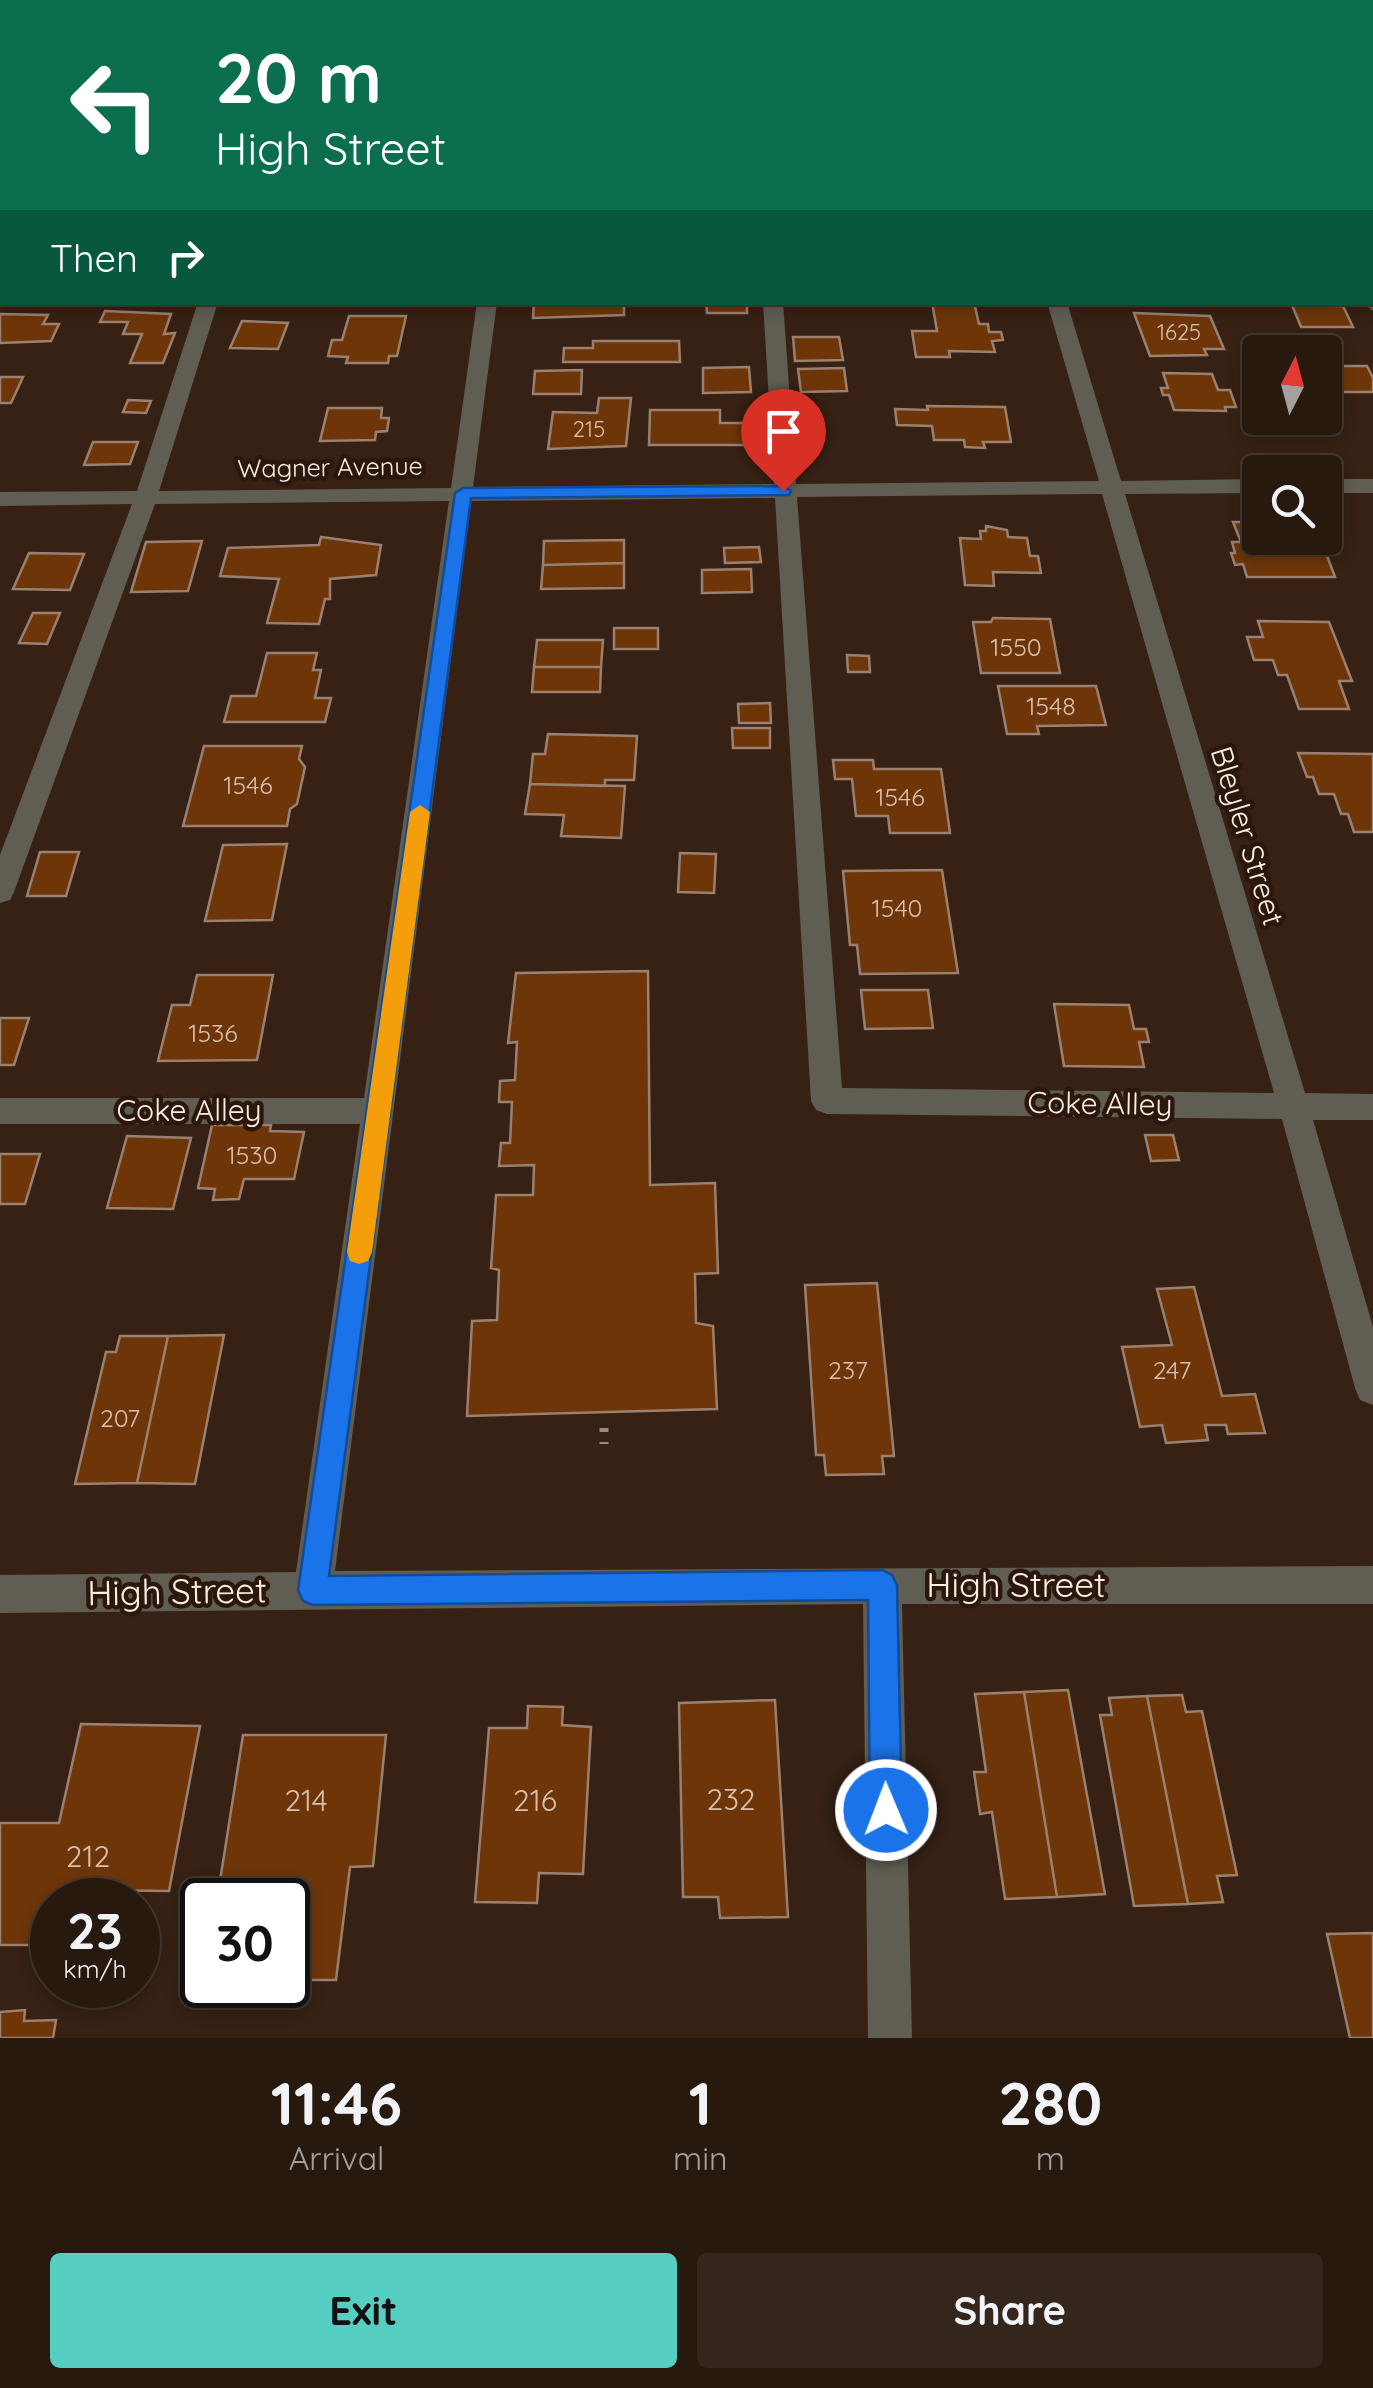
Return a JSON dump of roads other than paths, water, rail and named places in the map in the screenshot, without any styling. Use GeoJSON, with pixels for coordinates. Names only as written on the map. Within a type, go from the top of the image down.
{"type":"FeatureCollection","features":[{"type":"Feature","properties":{"kind":"street"},"geometry":{"type":"LineString","coordinates":[[0,892],[146,498],[207,305]]}},
{"type":"Feature","properties":{"kind":"street"},"geometry":{"type":"LineString","coordinates":[[313,1590],[487,305]]}},
{"type":"Feature","properties":{"kind":"street"},"geometry":{"type":"LineString","coordinates":[[773,305],[783,491]]}},
{"type":"Feature","properties":{"kind":"street","name":"Bleyler Street"},"geometry":{"type":"LineString","coordinates":[[1057,305],[1373,1388]]}},
{"type":"Feature","properties":{"kind":"street","name":"Wagner Avenue"},"geometry":{"type":"LineString","coordinates":[[0,498],[1242,486]]}},
{"type":"Feature","properties":{"kind":"street"},"geometry":{"type":"LineString","coordinates":[[1342,486],[1373,486]]}},
{"type":"Feature","properties":{"kind":"street","name":"Coke Alley"},"geometry":{"type":"LineString","coordinates":[[783,491],[827,1101],[1373,1107]]}},
{"type":"Feature","properties":{"kind":"street","name":"Coke Alley"},"geometry":{"type":"LineString","coordinates":[[0,1111],[379,1111]]}},
{"type":"Feature","properties":{"kind":"street"},"geometry":{"type":"LineString","coordinates":[[882,1585],[890,2038]]}},
{"type":"Feature","properties":{"kind":"street","name":"High Street"},"geometry":{"type":"LineString","coordinates":[[0,1594],[882,1585],[1373,1585]]}}]}
